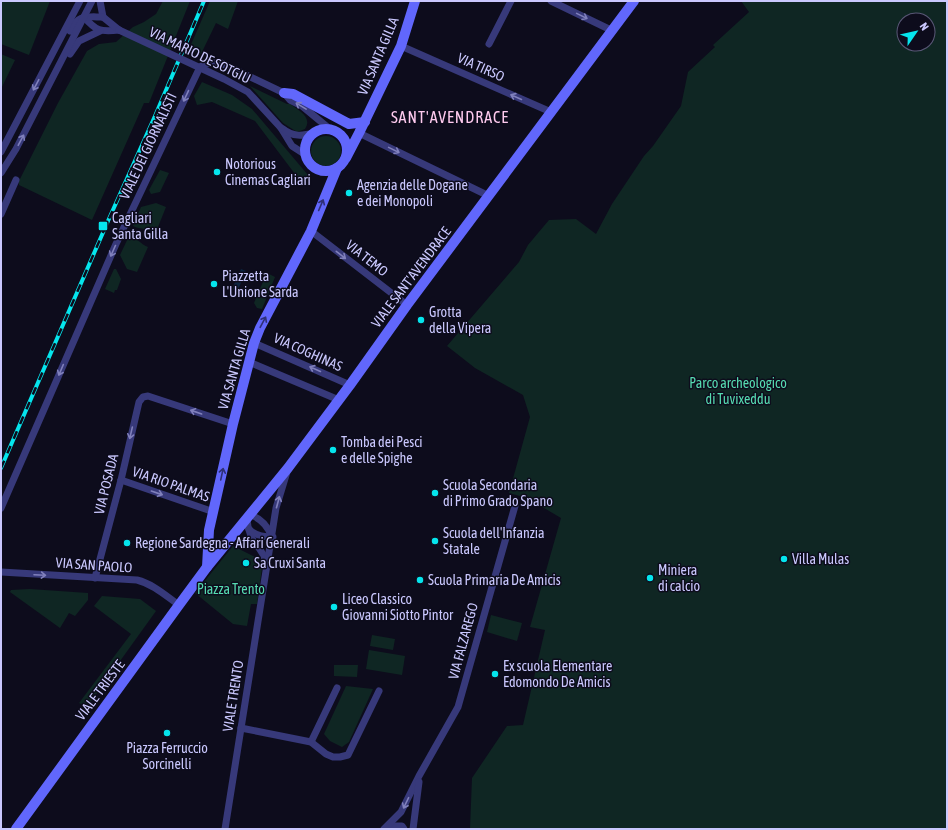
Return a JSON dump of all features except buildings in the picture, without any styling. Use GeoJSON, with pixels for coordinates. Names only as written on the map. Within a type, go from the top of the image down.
{"type":"FeatureCollection","features":[{"type":"Feature","properties":{"kind":"main road","name":"VIA SANTA GILLA"},"geometry":{"type":"LineString","coordinates":[[207,568],[209,530],[233,424],[254,343],[260,328],[311,231],[337,168],[346,158],[365,122],[401,46],[415,1]]}},
{"type":"Feature","properties":{"kind":"main road","name":"VIALE SANT'AVENDRACE"},"geometry":{"type":"LineString","coordinates":[[207,568],[249,520],[634,1]]}},
{"type":"Feature","properties":{"kind":"main road"},"geometry":{"type":"LineString","coordinates":[[284,93],[293,94],[349,124],[365,122]]}},
{"type":"Feature","properties":{"kind":"main road"},"geometry":{"type":"LineString","coordinates":[[341,136],[365,122]]}},
{"type":"Feature","properties":{"kind":"main road"},"geometry":{"type":"LineString","coordinates":[[337,168],[325,171],[319,169],[313,166],[306,156],[307,143],[314,133],[319,130],[331,130],[341,136],[344,139],[347,148],[346,158]]}},
{"type":"Feature","properties":{"kind":"main road"},"geometry":{"type":"LineString","coordinates":[[209,530],[215,538],[223,541],[234,536]]}},
{"type":"Feature","properties":{"kind":"main road","name":"VIALE TRIESTE"},"geometry":{"type":"LineString","coordinates":[[16,829],[207,568]]}},
{"type":"Feature","properties":{"kind":"street"},"geometry":{"type":"LineString","coordinates":[[1,152],[80,1]]}},
{"type":"Feature","properties":{"kind":"street"},"geometry":{"type":"LineString","coordinates":[[84,1],[82,5],[84,17],[90,24],[100,31]]}},
{"type":"Feature","properties":{"kind":"street"},"geometry":{"type":"LineString","coordinates":[[1,173],[16,148],[92,1]]}},
{"type":"Feature","properties":{"kind":"street"},"geometry":{"type":"LineString","coordinates":[[48,61],[56,56],[72,26],[77,20],[84,17],[103,17],[100,1]]}},
{"type":"Feature","properties":{"kind":"street"},"geometry":{"type":"LineString","coordinates":[[489,44],[511,1]]}},
{"type":"Feature","properties":{"kind":"street"},"geometry":{"type":"LineString","coordinates":[[551,1],[613,31]]}},
{"type":"Feature","properties":{"kind":"street","name":"VIA MARIO DE SOTGIU"},"geometry":{"type":"LineString","coordinates":[[103,17],[119,30],[224,79],[248,92],[281,128],[292,146],[306,156]]}},
{"type":"Feature","properties":{"kind":"street","name":"VIA MARIO DE SOTGIU"},"geometry":{"type":"LineString","coordinates":[[100,31],[119,30]]}},
{"type":"Feature","properties":{"kind":"street"},"geometry":{"type":"LineString","coordinates":[[62,61],[68,57],[78,41],[100,31]]}},
{"type":"Feature","properties":{"kind":"street","name":"VIA TIRSO"},"geometry":{"type":"LineString","coordinates":[[401,46],[551,112]]}},
{"type":"Feature","properties":{"kind":"street","name":"VIALE DEI GIORNALISTI"},"geometry":{"type":"LineString","coordinates":[[1,508],[116,244],[200,67],[206,64],[219,62],[284,93],[290,100],[302,106],[331,130]]}},
{"type":"Feature","properties":{"kind":"street","name":"VIA MARIO DE SOTGIU"},"geometry":{"type":"LineString","coordinates":[[281,128],[288,133],[300,136],[314,133]]}},
{"type":"Feature","properties":{"kind":"street"},"geometry":{"type":"LineString","coordinates":[[359,133],[489,196]]}},
{"type":"Feature","properties":{"kind":"street"},"geometry":{"type":"LineString","coordinates":[[1,214],[16,180]]}},
{"type":"Feature","properties":{"kind":"street","name":"VIA TEMO"},"geometry":{"type":"LineString","coordinates":[[311,231],[407,305]]}},
{"type":"Feature","properties":{"kind":"street","name":"VIA COGHINAS"},"geometry":{"type":"LineString","coordinates":[[254,343],[350,385]]}},
{"type":"Feature","properties":{"kind":"street"},"geometry":{"type":"LineString","coordinates":[[249,362],[338,400]]}},
{"type":"Feature","properties":{"kind":"street","name":"VIA POSADA"},"geometry":{"type":"LineString","coordinates":[[95,578],[139,402],[143,397],[148,396],[233,424]]}},
{"type":"Feature","properties":{"kind":"street","name":"VIALE TRENTO"},"geometry":{"type":"LineString","coordinates":[[224,829],[268,568],[276,508],[288,468]]}},
{"type":"Feature","properties":{"kind":"street","name":"VIA RIO PALMAS"},"geometry":{"type":"LineString","coordinates":[[120,480],[214,512]]}},
{"type":"Feature","properties":{"kind":"street","name":"VIA FALZAREGO"},"geometry":{"type":"LineString","coordinates":[[386,827],[401,812],[419,776],[458,707],[515,506]]}},
{"type":"Feature","properties":{"kind":"street"},"geometry":{"type":"LineString","coordinates":[[249,520],[262,521],[270,531],[272,537],[253,533],[249,520]]}},
{"type":"Feature","properties":{"kind":"street"},"geometry":{"type":"LineString","coordinates":[[249,520],[252,539],[264,556],[268,568]]}},
{"type":"Feature","properties":{"kind":"street","name":"VIA SAN PAOLO"},"geometry":{"type":"LineString","coordinates":[[1,572],[137,580],[155,587],[179,605]]}},
{"type":"Feature","properties":{"kind":"street"},"geometry":{"type":"LineString","coordinates":[[311,742],[337,688]]}},
{"type":"Feature","properties":{"kind":"street"},"geometry":{"type":"LineString","coordinates":[[241,728],[311,742],[326,754],[333,757],[348,755],[379,691]]}},
{"type":"Feature","properties":{"kind":"street","name":"VIA FALZAREGO"},"geometry":{"type":"LineString","coordinates":[[413,829],[419,776]]}},
{"type":"Feature","properties":{"kind":"street"},"geometry":{"type":"LineString","coordinates":[[386,827],[402,826],[404,829]]}},
{"type":"Feature","properties":{"kind":"green space"},"geometry":{"type":"Polygon","coordinates":[[[1,1],[50,1],[29,55],[1,44],[1,1]]]}},
{"type":"Feature","properties":{"kind":"green space"},"geometry":{"type":"Polygon","coordinates":[[[163,1],[190,1],[149,103],[144,103],[92,220],[19,185],[19,181],[58,103],[87,51],[99,44],[116,42],[133,27],[156,14],[163,1]]]}},
{"type":"Feature","properties":{"kind":"green space"},"geometry":{"type":"Polygon","coordinates":[[[210,1],[238,1],[228,29],[216,23],[201,54],[189,49],[210,1]]]}},
{"type":"Feature","properties":{"kind":"green space","name":"Parco archeologico di Tuvixeddu"},"geometry":{"type":"Polygon","coordinates":[[[741,1],[947,1],[947,829],[470,829],[472,778],[507,726],[523,725],[545,630],[530,627],[561,518],[527,498],[509,493],[530,417],[523,395],[475,368],[447,346],[519,262],[528,245],[549,220],[576,219],[596,234],[612,204],[644,156],[653,146],[681,106],[688,72],[715,47],[713,45],[749,12],[741,1]]]}},
{"type":"Feature","properties":{"kind":"green space"},"geometry":{"type":"Polygon","coordinates":[[[1,54],[15,60],[1,89],[1,54]]]}},
{"type":"Feature","properties":{"kind":"green space"},"geometry":{"type":"Polygon","coordinates":[[[202,82],[232,95],[252,109],[308,175],[304,182],[298,178],[255,121],[212,102],[197,105],[194,96],[202,82]]]}},
{"type":"Feature","properties":{"kind":"green space"},"geometry":{"type":"Polygon","coordinates":[[[250,86],[287,104],[290,104],[304,114],[307,121],[305,129],[297,132],[283,123],[250,86]]]}},
{"type":"Feature","properties":{"kind":"green space"},"geometry":{"type":"Polygon","coordinates":[[[326,136],[337,140],[341,151],[337,162],[326,166],[315,162],[311,151],[315,140],[326,136]]]}},
{"type":"Feature","properties":{"kind":"green space"},"geometry":{"type":"Polygon","coordinates":[[[160,170],[169,173],[160,192],[151,194],[149,190],[160,170]]]}},
{"type":"Feature","properties":{"kind":"green space"},"geometry":{"type":"Polygon","coordinates":[[[156,203],[166,207],[156,232],[133,226],[141,207],[156,203]]]}},
{"type":"Feature","properties":{"kind":"green space"},"geometry":{"type":"Polygon","coordinates":[[[130,234],[148,247],[137,272],[127,269],[120,255],[130,234]]]}},
{"type":"Feature","properties":{"kind":"green space"},"geometry":{"type":"Polygon","coordinates":[[[114,269],[116,269],[121,279],[117,290],[115,290],[114,293],[105,289],[114,269]]]}},
{"type":"Feature","properties":{"kind":"green space"},"geometry":{"type":"Polygon","coordinates":[[[269,274],[275,277],[262,309],[257,308],[254,303],[265,277],[269,274]]]}},
{"type":"Feature","properties":{"kind":"green space","name":"Piazza Trento"},"geometry":{"type":"Polygon","coordinates":[[[233,546],[263,561],[257,604],[251,604],[247,626],[233,624],[195,593],[233,546]]]}},
{"type":"Feature","properties":{"kind":"green space"},"geometry":{"type":"Polygon","coordinates":[[[30,589],[88,593],[88,600],[75,616],[69,613],[60,628],[10,592],[11,590],[30,589]]]}},
{"type":"Feature","properties":{"kind":"green space"},"geometry":{"type":"Polygon","coordinates":[[[102,596],[140,599],[156,611],[87,707],[79,703],[131,634],[94,606],[102,596]]]}},
{"type":"Feature","properties":{"kind":"green space"},"geometry":{"type":"Polygon","coordinates":[[[491,615],[522,623],[517,641],[487,632],[491,615]]]}},
{"type":"Feature","properties":{"kind":"green space"},"geometry":{"type":"Polygon","coordinates":[[[372,635],[395,639],[393,650],[370,646],[372,635]]]}},
{"type":"Feature","properties":{"kind":"green space"},"geometry":{"type":"Polygon","coordinates":[[[369,650],[405,656],[402,675],[366,669],[369,650]]]}},
{"type":"Feature","properties":{"kind":"green space"},"geometry":{"type":"Polygon","coordinates":[[[334,665],[358,665],[357,677],[334,676],[334,665]]]}},
{"type":"Feature","properties":{"kind":"green space"},"geometry":{"type":"Polygon","coordinates":[[[346,686],[373,689],[349,742],[342,747],[330,741],[324,734],[346,686]]]}},
{"type":"Feature","properties":{"kind":"water"},"geometry":{"type":"Polygon","coordinates":[[[241,269],[246,271],[237,292],[232,289],[241,269]]]}},
{"type":"Feature","properties":{"kind":"railway"},"geometry":{"type":"LineString","coordinates":[[1,468],[204,1]]}},
{"type":"Feature","properties":{"kind":"place","name":"Notorious Cinemas Cagliari"},"geometry":{"type":"Point","coordinates":[217,172]}},
{"type":"Feature","properties":{"kind":"place","name":"Agenzia delle Dogane e dei Monopoli"},"geometry":{"type":"Point","coordinates":[349,193]}},
{"type":"Feature","properties":{"kind":"place","name":"Cagliari Santa Gilla"},"geometry":{"type":"Point","coordinates":[103,226]}},
{"type":"Feature","properties":{"kind":"place","name":"Piazzetta L'Unione Sarda"},"geometry":{"type":"Point","coordinates":[214,284]}},
{"type":"Feature","properties":{"kind":"place","name":"Grotta della Vipera"},"geometry":{"type":"Point","coordinates":[421,320]}},
{"type":"Feature","properties":{"kind":"place","name":"Tomba dei Pesci e delle Spighe"},"geometry":{"type":"Point","coordinates":[333,450]}},
{"type":"Feature","properties":{"kind":"place","name":"Scuola Secondaria di Primo Grado Spano"},"geometry":{"type":"Point","coordinates":[435,493]}},
{"type":"Feature","properties":{"kind":"place","name":"Scuola dell'Infanzia Statale"},"geometry":{"type":"Point","coordinates":[435,541]}},
{"type":"Feature","properties":{"kind":"place","name":"Regione Sardegna - Affari Generali"},"geometry":{"type":"Point","coordinates":[127,543]}},
{"type":"Feature","properties":{"kind":"place","name":"Villa Mulas"},"geometry":{"type":"Point","coordinates":[784,559]}},
{"type":"Feature","properties":{"kind":"place","name":"Sa Cruxi Santa"},"geometry":{"type":"Point","coordinates":[246,563]}},
{"type":"Feature","properties":{"kind":"place","name":"Miniera di calcio"},"geometry":{"type":"Point","coordinates":[650,578]}},
{"type":"Feature","properties":{"kind":"place","name":"Scuola Primaria De Amicis"},"geometry":{"type":"Point","coordinates":[420,580]}},
{"type":"Feature","properties":{"kind":"place","name":"Liceo Classico Giovanni Siotto Pintor"},"geometry":{"type":"Point","coordinates":[334,607]}},
{"type":"Feature","properties":{"kind":"place","name":"Ex scuola Elementare Edomondo De Amicis"},"geometry":{"type":"Point","coordinates":[495,674]}},
{"type":"Feature","properties":{"kind":"place","name":"Piazza Ferruccio Sorcinelli"},"geometry":{"type":"Point","coordinates":[167,733]}},
{"type":"Feature","properties":{"kind":"district","name":"SANT'AVENDRACE"},"geometry":{"type":"Point","coordinates":[450,117]}}]}
